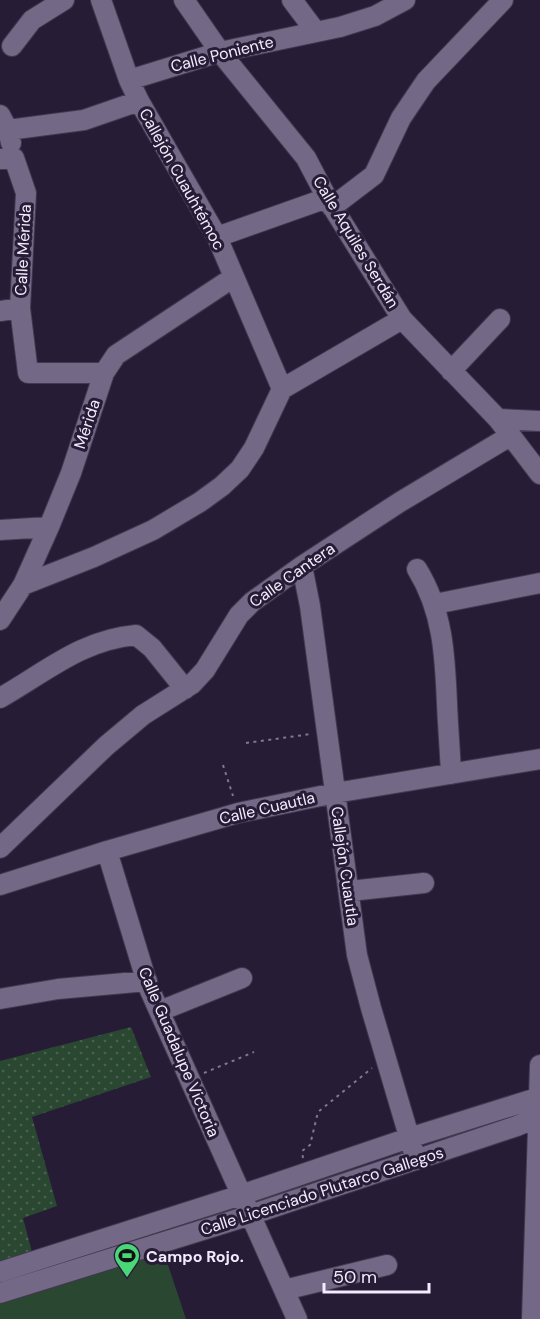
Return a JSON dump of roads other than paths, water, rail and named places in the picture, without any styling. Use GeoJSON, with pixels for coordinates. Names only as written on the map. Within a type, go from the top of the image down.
{"type":"FeatureCollection","features":[{"type":"Feature","properties":{"kind":"street"},"geometry":{"type":"LineString","coordinates":[[12,46],[32,20],[64,0]]}},
{"type":"Feature","properties":{"kind":"street","name":"Callejón Cuauhtémoc"},"geometry":{"type":"LineString","coordinates":[[101,0],[129,80],[217,237],[282,389]]}},
{"type":"Feature","properties":{"kind":"street","name":"Calle Aquiles Serdán"},"geometry":{"type":"LineString","coordinates":[[184,0],[220,52],[306,158],[330,202],[402,319],[498,419],[540,474]]}},
{"type":"Feature","properties":{"kind":"street"},"geometry":{"type":"LineString","coordinates":[[292,0],[316,32]]}},
{"type":"Feature","properties":{"kind":"street","name":"Calle Poniente"},"geometry":{"type":"LineString","coordinates":[[129,80],[220,52],[340,27],[375,16],[405,0]]}},
{"type":"Feature","properties":{"kind":"street"},"geometry":{"type":"LineString","coordinates":[[217,237],[330,202],[370,180],[401,118],[426,81],[503,0]]}},
{"type":"Feature","properties":{"kind":"street"},"geometry":{"type":"LineString","coordinates":[[7,158],[4,123],[84,120],[139,101]]}},
{"type":"Feature","properties":{"kind":"street","name":"Calle Mérida"},"geometry":{"type":"LineString","coordinates":[[7,158],[26,193],[20,308],[28,373],[104,373]]}},
{"type":"Feature","properties":{"kind":"street","name":"Mérida"},"geometry":{"type":"LineString","coordinates":[[0,619],[23,585],[49,527],[71,473],[104,373],[116,355],[234,277]]}},
{"type":"Feature","properties":{"kind":"street","name":"Calle Mérida"},"geometry":{"type":"LineString","coordinates":[[0,311],[20,308]]}},
{"type":"Feature","properties":{"kind":"street"},"geometry":{"type":"LineString","coordinates":[[23,585],[94,557],[153,530],[222,486],[240,469],[254,448],[282,389],[402,319]]}},
{"type":"Feature","properties":{"kind":"street"},"geometry":{"type":"LineString","coordinates":[[451,371],[500,319]]}},
{"type":"Feature","properties":{"kind":"street"},"geometry":{"type":"LineString","coordinates":[[498,419],[540,421]]}},
{"type":"Feature","properties":{"kind":"street","name":"Calle Cantera"},"geometry":{"type":"LineString","coordinates":[[0,848],[121,734],[143,715],[185,689],[205,670],[239,615],[252,602],[302,566],[400,502],[510,436]]}},
{"type":"Feature","properties":{"kind":"street"},"geometry":{"type":"LineString","coordinates":[[0,530],[49,527]]}},
{"type":"Feature","properties":{"kind":"street","name":"Callejón Cuautla"},"geometry":{"type":"LineString","coordinates":[[302,566],[310,606],[357,955],[416,1160]]}},
{"type":"Feature","properties":{"kind":"street"},"geometry":{"type":"LineString","coordinates":[[417,569],[429,588],[435,604],[445,656],[451,774]]}},
{"type":"Feature","properties":{"kind":"street"},"geometry":{"type":"LineString","coordinates":[[435,604],[540,583]]}},
{"type":"Feature","properties":{"kind":"street"},"geometry":{"type":"LineString","coordinates":[[0,698],[81,649],[102,640],[136,635],[152,648],[185,689]]}},
{"type":"Feature","properties":{"kind":"street","name":"Calle Cuautla"},"geometry":{"type":"LineString","coordinates":[[0,885],[238,813],[335,793],[540,759]]}},
{"type":"Feature","properties":{"kind":"street","name":"Calle Guadalupe Victoria"},"geometry":{"type":"LineString","coordinates":[[107,851],[147,981],[297,1319]]}},
{"type":"Feature","properties":{"kind":"street"},"geometry":{"type":"LineString","coordinates":[[350,891],[424,883]]}},
{"type":"Feature","properties":{"kind":"street"},"geometry":{"type":"LineString","coordinates":[[160,1011],[242,978]]}},
{"type":"Feature","properties":{"kind":"street"},"geometry":{"type":"LineString","coordinates":[[0,999],[58,989],[147,981]]}},
{"type":"Feature","properties":{"kind":"street"},"geometry":{"type":"LineString","coordinates":[[532,1319],[540,1065]]}},
{"type":"Feature","properties":{"kind":"street","name":"Calle Licenciado Plutarco Gallegos"},"geometry":{"type":"LineString","coordinates":[[0,1272],[241,1195],[409,1138],[539,1107]]}},
{"type":"Feature","properties":{"kind":"street","name":"Calle Licenciado Plutarco Gallegos"},"geometry":{"type":"LineString","coordinates":[[0,1293],[416,1160],[539,1107]]}},
{"type":"Feature","properties":{"kind":"street"},"geometry":{"type":"LineString","coordinates":[[117,1235],[123,1255]]}},
{"type":"Feature","properties":{"kind":"street"},"geometry":{"type":"LineString","coordinates":[[284,1290],[387,1265]]}},
{"type":"Feature","properties":{"kind":"place","name":"Campo Rojo."},"geometry":{"type":"Point","coordinates":[127,1279]}}]}
